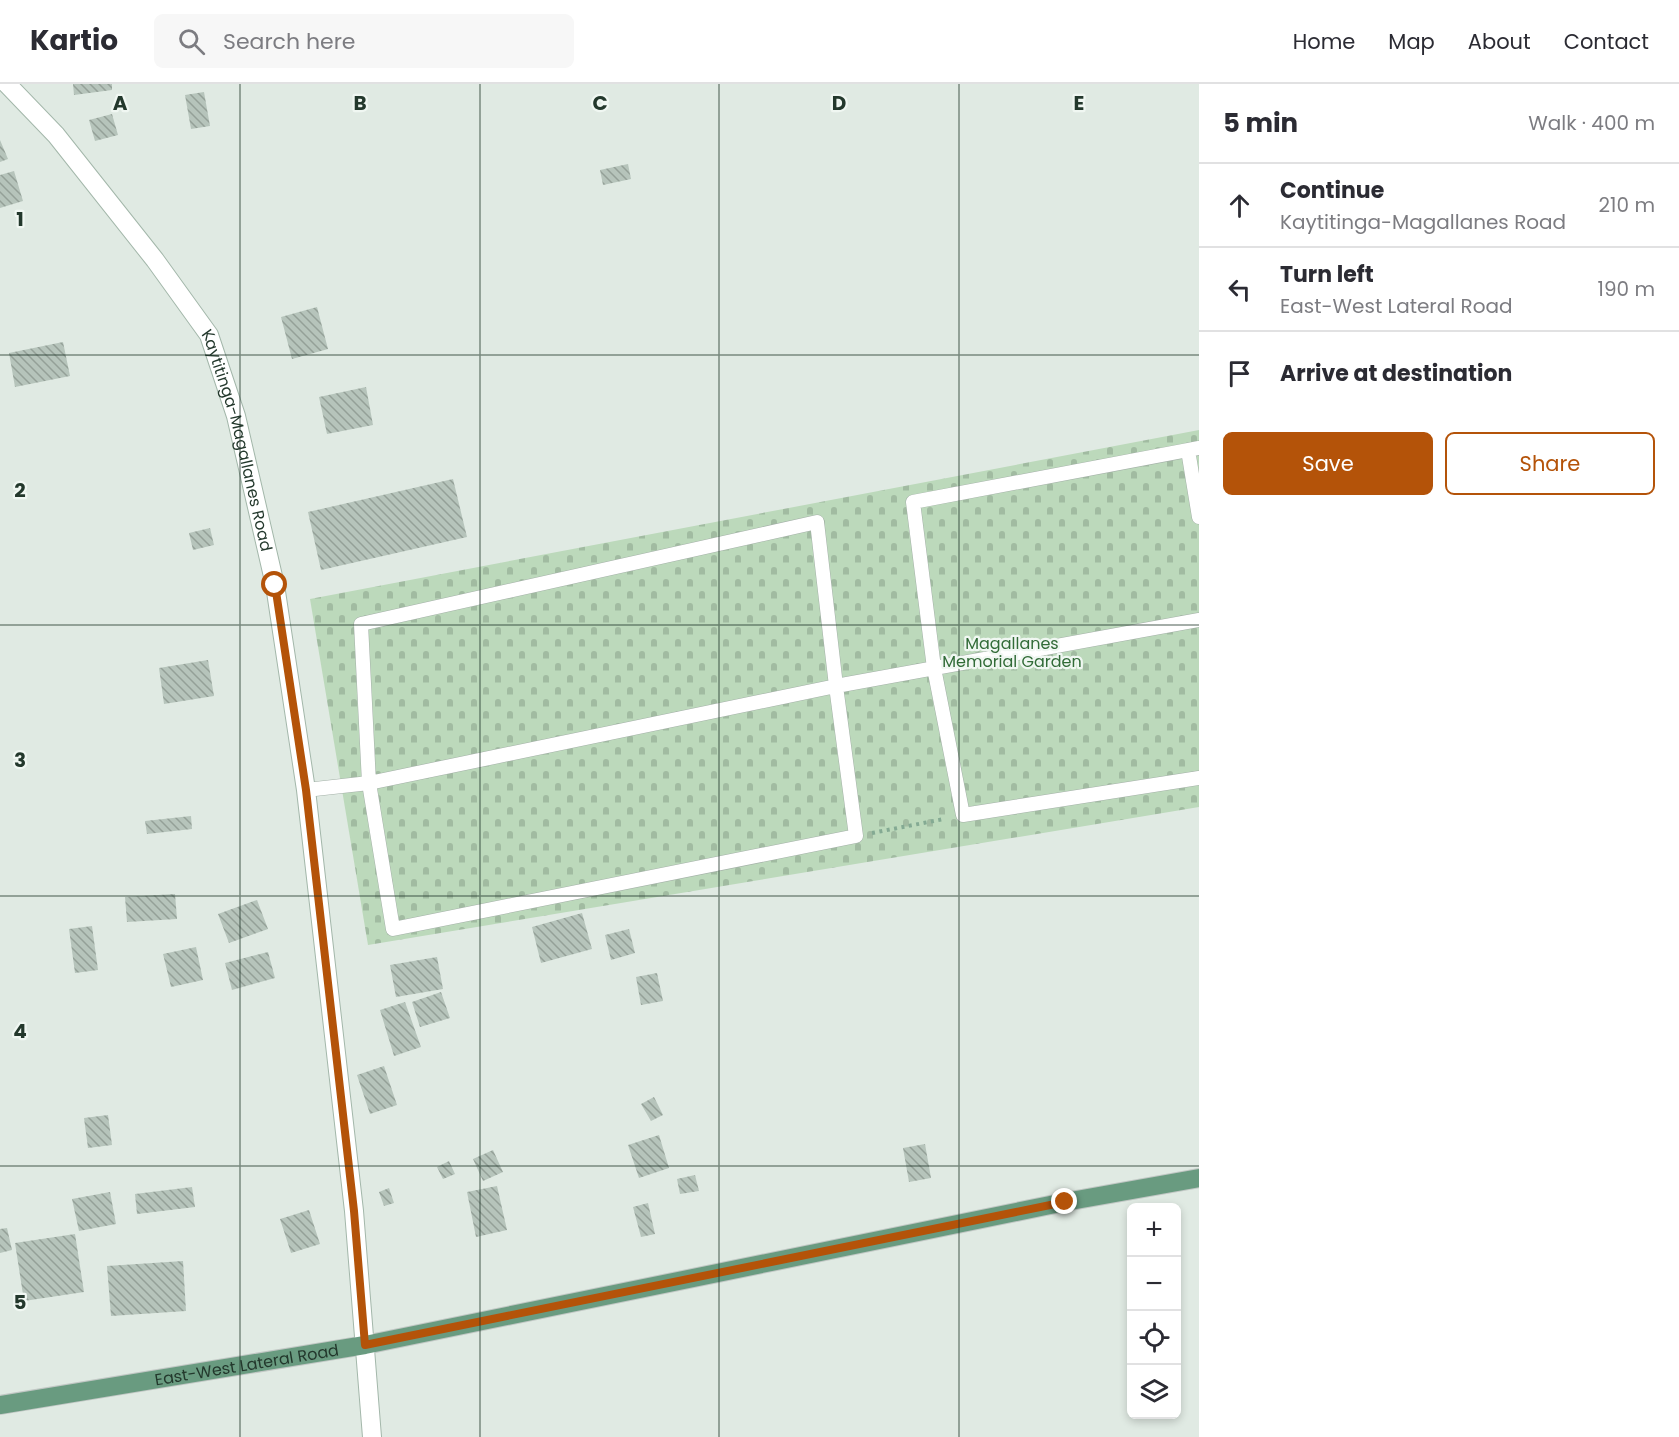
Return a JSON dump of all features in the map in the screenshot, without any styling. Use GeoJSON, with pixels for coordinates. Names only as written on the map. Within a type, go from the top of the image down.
{"type":"FeatureCollection","features":[{"type":"Feature","properties":{"kind":"main road","name":"Kaytitinga-Magallanes Road"},"geometry":{"type":"LineString","coordinates":[[7,84],[56,135],[155,260],[209,335],[236,416],[275,585],[306,790],[354,1211],[372,1437]]}},
{"type":"Feature","properties":{"kind":"main road","name":"East-West Lateral Road"},"geometry":{"type":"LineString","coordinates":[[0,1406],[365,1345],[1065,1202],[1199,1178]]}},
{"type":"Feature","properties":{"kind":"lane"},"geometry":{"type":"LineString","coordinates":[[1199,517],[1193,449],[914,502],[934,668],[963,815],[1199,778]]}},
{"type":"Feature","properties":{"kind":"lane"},"geometry":{"type":"LineString","coordinates":[[816,522],[836,686],[856,836],[393,929],[369,783],[361,624],[816,522]]}},
{"type":"Feature","properties":{"kind":"lane"},"geometry":{"type":"LineString","coordinates":[[306,790],[369,783],[836,686],[1199,621]]}},
{"type":"Feature","properties":{"kind":"path"},"geometry":{"type":"LineString","coordinates":[[856,836],[963,815]]}},
{"type":"Feature","properties":{"kind":"green space","name":"Magallanes Memorial Garden"},"geometry":{"type":"Polygon","coordinates":[[[1199,430],[1199,807],[368,945],[310,599],[1199,430]]]}},
{"type":"Feature","properties":{"kind":"building"},"geometry":{"type":"Polygon","coordinates":[[[73,84],[112,84],[112,90],[74,95],[73,84]]]}},
{"type":"Feature","properties":{"kind":"building"},"geometry":{"type":"Polygon","coordinates":[[[204,92],[210,126],[191,129],[185,95],[204,92]]]}},
{"type":"Feature","properties":{"kind":"building"},"geometry":{"type":"Polygon","coordinates":[[[112,114],[118,135],[95,141],[89,120],[112,114]]]}},
{"type":"Feature","properties":{"kind":"building"},"geometry":{"type":"Polygon","coordinates":[[[0,140],[8,159],[0,162],[0,140]]]}},
{"type":"Feature","properties":{"kind":"building"},"geometry":{"type":"Polygon","coordinates":[[[628,164],[631,179],[603,185],[600,170],[628,164]]]}},
{"type":"Feature","properties":{"kind":"building"},"geometry":{"type":"Polygon","coordinates":[[[14,171],[23,201],[0,208],[0,175],[14,171]]]}},
{"type":"Feature","properties":{"kind":"building"},"geometry":{"type":"Polygon","coordinates":[[[317,307],[328,349],[292,359],[281,317],[317,307]]]}},
{"type":"Feature","properties":{"kind":"building"},"geometry":{"type":"Polygon","coordinates":[[[63,342],[70,376],[15,387],[9,353],[63,342]]]}},
{"type":"Feature","properties":{"kind":"building"},"geometry":{"type":"Polygon","coordinates":[[[366,387],[373,425],[327,434],[319,397],[366,387]]]}},
{"type":"Feature","properties":{"kind":"building"},"geometry":{"type":"Polygon","coordinates":[[[453,479],[467,537],[321,570],[308,512],[453,479]]]}},
{"type":"Feature","properties":{"kind":"building"},"geometry":{"type":"Polygon","coordinates":[[[210,528],[214,545],[193,550],[189,533],[210,528]]]}},
{"type":"Feature","properties":{"kind":"building"},"geometry":{"type":"Polygon","coordinates":[[[208,660],[214,696],[164,704],[159,668],[208,660]]]}},
{"type":"Feature","properties":{"kind":"building"},"geometry":{"type":"Polygon","coordinates":[[[191,816],[192,829],[147,834],[145,821],[191,816]]]}},
{"type":"Feature","properties":{"kind":"building"},"geometry":{"type":"Polygon","coordinates":[[[175,894],[177,919],[127,922],[125,897],[175,894]]]}},
{"type":"Feature","properties":{"kind":"building"},"geometry":{"type":"Polygon","coordinates":[[[257,900],[268,929],[229,943],[218,914],[257,900]]]}},
{"type":"Feature","properties":{"kind":"building"},"geometry":{"type":"Polygon","coordinates":[[[582,913],[592,949],[541,963],[532,927],[582,913]]]}},
{"type":"Feature","properties":{"kind":"building"},"geometry":{"type":"Polygon","coordinates":[[[92,926],[98,970],[75,973],[69,929],[92,926]]]}},
{"type":"Feature","properties":{"kind":"building"},"geometry":{"type":"Polygon","coordinates":[[[629,929],[635,953],[611,960],[605,935],[629,929]]]}},
{"type":"Feature","properties":{"kind":"building"},"geometry":{"type":"Polygon","coordinates":[[[196,947],[203,980],[171,987],[163,954],[196,947]]]}},
{"type":"Feature","properties":{"kind":"building"},"geometry":{"type":"Polygon","coordinates":[[[268,952],[275,978],[232,990],[225,963],[268,952]]]}},
{"type":"Feature","properties":{"kind":"building"},"geometry":{"type":"Polygon","coordinates":[[[437,957],[443,989],[396,997],[390,965],[437,957]]]}},
{"type":"Feature","properties":{"kind":"building"},"geometry":{"type":"Polygon","coordinates":[[[657,973],[663,1001],[641,1005],[636,977],[657,973]]]}},
{"type":"Feature","properties":{"kind":"building"},"geometry":{"type":"Polygon","coordinates":[[[441,992],[450,1018],[420,1027],[412,1002],[441,992]]]}},
{"type":"Feature","properties":{"kind":"building"},"geometry":{"type":"Polygon","coordinates":[[[405,1002],[421,1047],[394,1056],[380,1010],[405,1002]]]}},
{"type":"Feature","properties":{"kind":"building"},"geometry":{"type":"Polygon","coordinates":[[[384,1066],[397,1105],[370,1114],[357,1075],[384,1066]]]}},
{"type":"Feature","properties":{"kind":"building"},"geometry":{"type":"Polygon","coordinates":[[[654,1097],[663,1115],[651,1121],[641,1104],[654,1097]]]}},
{"type":"Feature","properties":{"kind":"building"},"geometry":{"type":"Polygon","coordinates":[[[108,1115],[112,1145],[88,1148],[84,1118],[108,1115]]]}},
{"type":"Feature","properties":{"kind":"building"},"geometry":{"type":"Polygon","coordinates":[[[659,1135],[669,1168],[639,1178],[628,1145],[659,1135]]]}},
{"type":"Feature","properties":{"kind":"building"},"geometry":{"type":"Polygon","coordinates":[[[925,1144],[931,1178],[909,1182],[903,1148],[925,1144]]]}},
{"type":"Feature","properties":{"kind":"building"},"geometry":{"type":"Polygon","coordinates":[[[493,1150],[503,1172],[483,1181],[473,1159],[493,1150]]]}},
{"type":"Feature","properties":{"kind":"building"},"geometry":{"type":"Polygon","coordinates":[[[449,1161],[455,1174],[443,1179],[437,1167],[449,1161]]]}},
{"type":"Feature","properties":{"kind":"building"},"geometry":{"type":"Polygon","coordinates":[[[695,1175],[699,1191],[680,1194],[677,1179],[695,1175]]]}},
{"type":"Feature","properties":{"kind":"building"},"geometry":{"type":"Polygon","coordinates":[[[497,1186],[507,1230],[476,1237],[467,1192],[497,1186]]]}},
{"type":"Feature","properties":{"kind":"building"},"geometry":{"type":"Polygon","coordinates":[[[192,1187],[195,1207],[137,1214],[135,1194],[192,1187]]]}},
{"type":"Feature","properties":{"kind":"building"},"geometry":{"type":"Polygon","coordinates":[[[389,1188],[394,1203],[384,1206],[379,1192],[389,1188]]]}},
{"type":"Feature","properties":{"kind":"building"},"geometry":{"type":"Polygon","coordinates":[[[110,1192],[116,1224],[79,1231],[72,1199],[110,1192]]]}},
{"type":"Feature","properties":{"kind":"building"},"geometry":{"type":"Polygon","coordinates":[[[648,1203],[655,1234],[641,1237],[633,1207],[648,1203]]]}},
{"type":"Feature","properties":{"kind":"building"},"geometry":{"type":"Polygon","coordinates":[[[309,1210],[320,1244],[291,1253],[280,1219],[309,1210]]]}},
{"type":"Feature","properties":{"kind":"building"},"geometry":{"type":"Polygon","coordinates":[[[7,1228],[12,1250],[0,1253],[0,1229],[7,1228]]]}},
{"type":"Feature","properties":{"kind":"building"},"geometry":{"type":"Polygon","coordinates":[[[75,1234],[84,1292],[24,1301],[15,1243],[75,1234]]]}},
{"type":"Feature","properties":{"kind":"building"},"geometry":{"type":"Polygon","coordinates":[[[183,1261],[186,1311],[111,1316],[107,1266],[183,1261]]]}},
{"type":"Feature","properties":{"kind":"route"},"geometry":{"type":"LineString","coordinates":[[275,585],[306,790],[354,1211],[365,1345],[1065,1202]]}}]}
